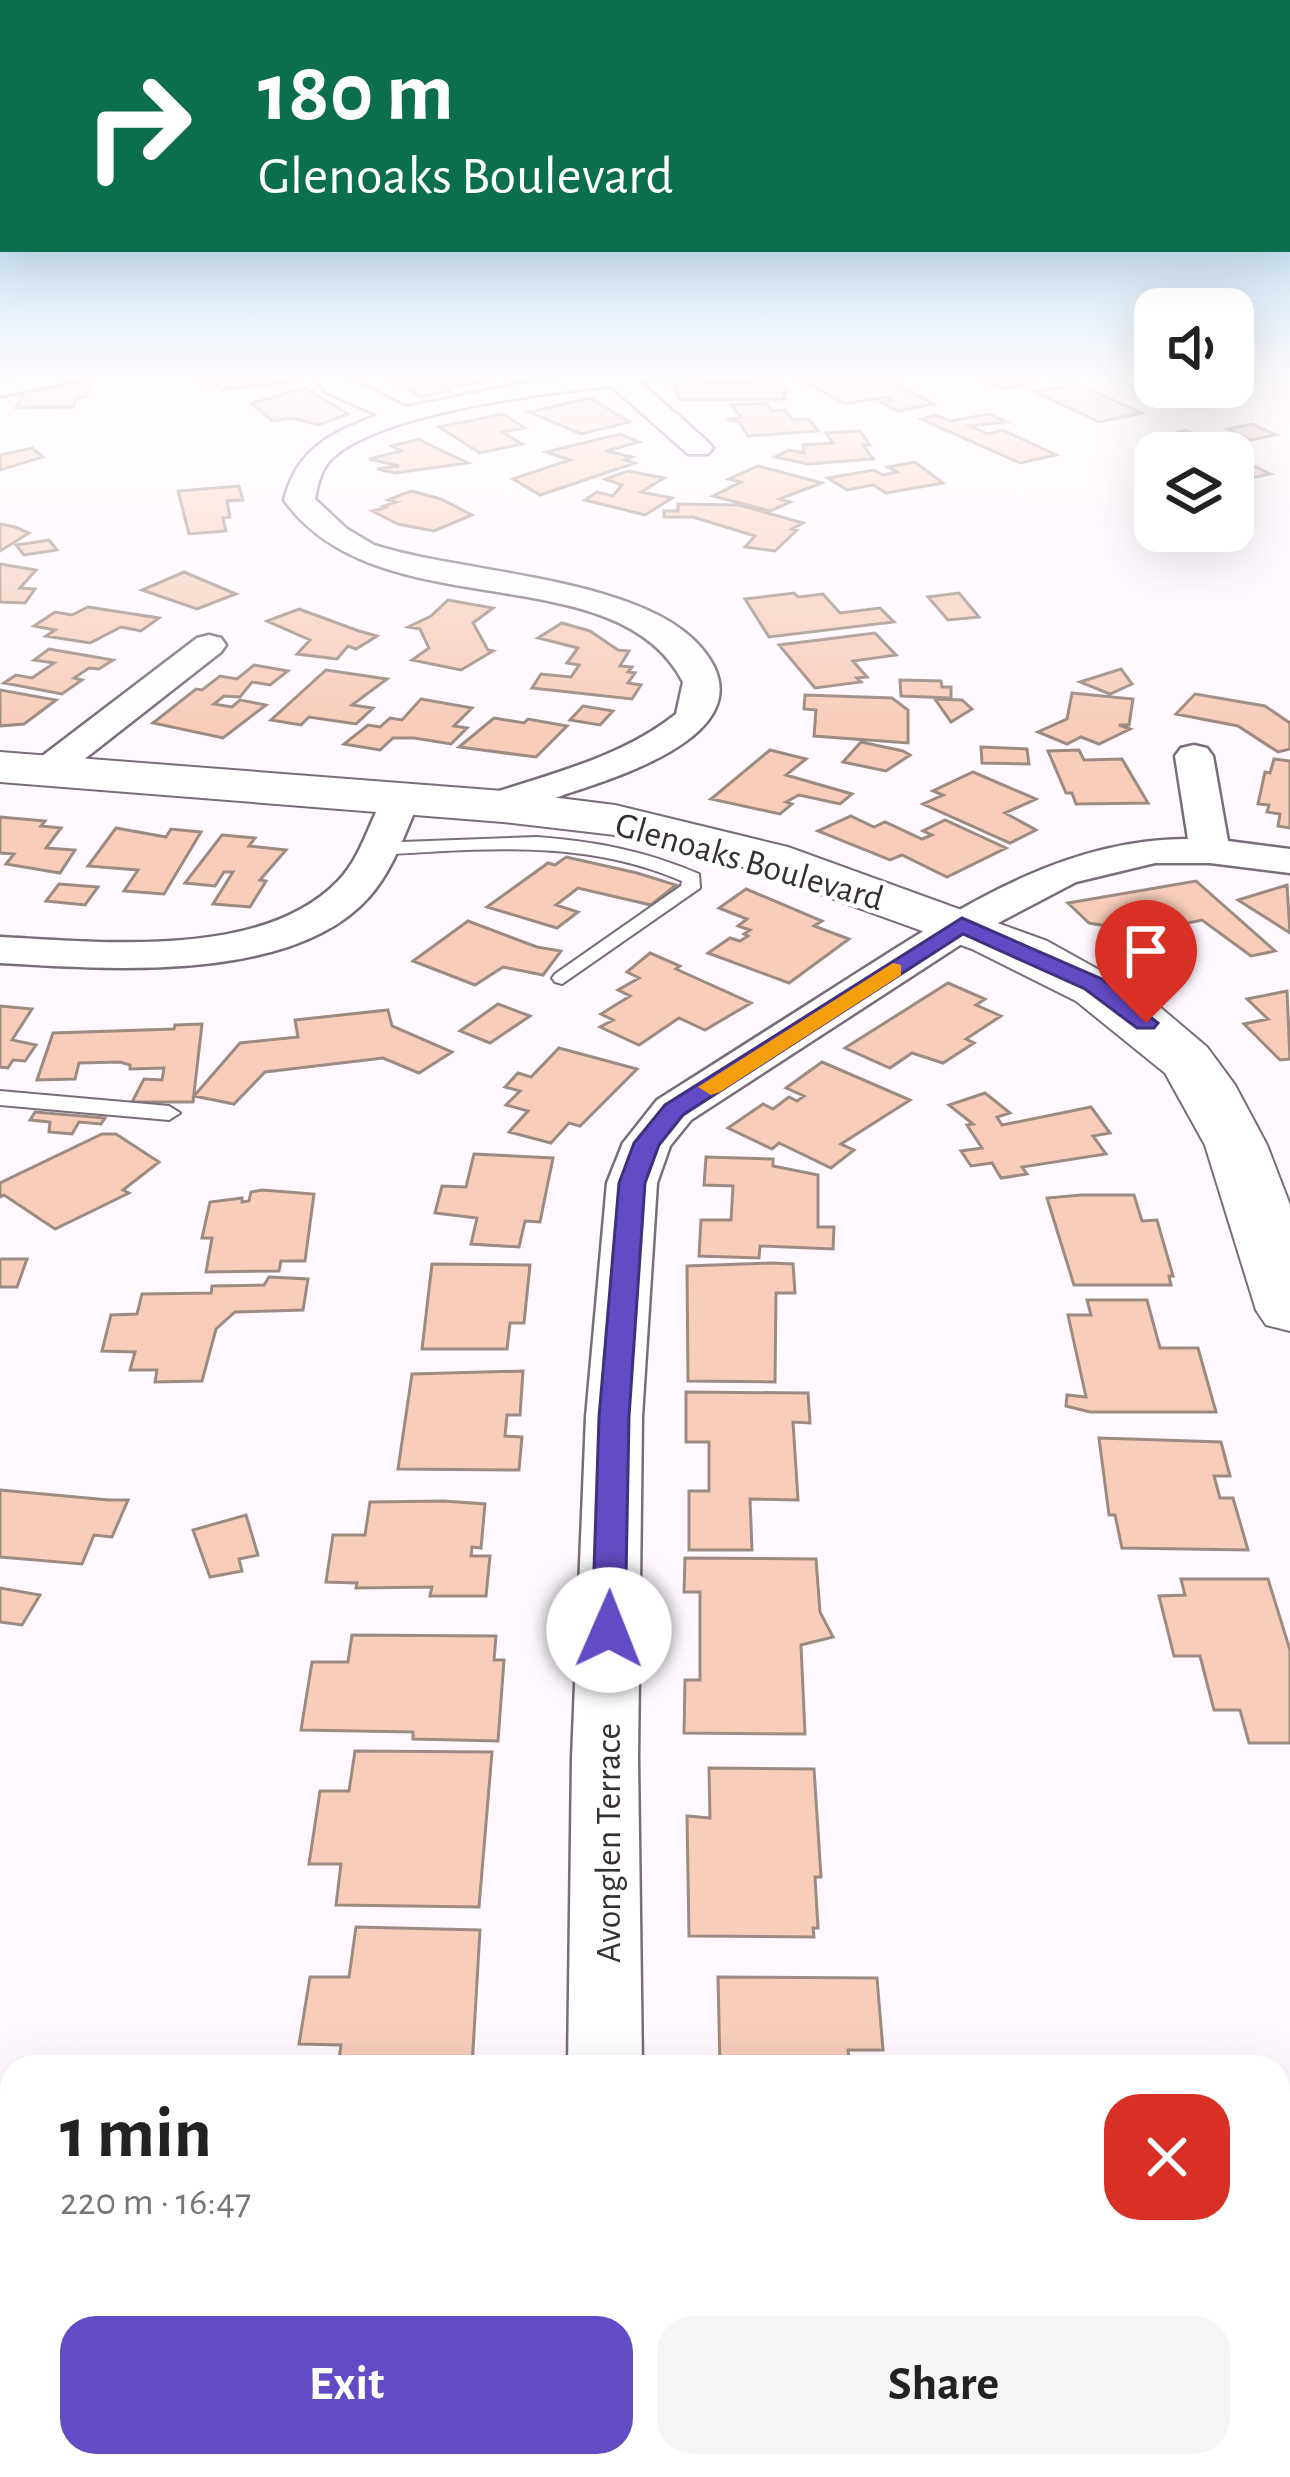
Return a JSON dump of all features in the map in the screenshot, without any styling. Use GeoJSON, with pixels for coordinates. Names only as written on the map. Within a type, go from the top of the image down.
{"type":"FeatureCollection","features":[{"type":"Feature","properties":{"kind":"street"},"geometry":{"type":"LineString","coordinates":[[301,490],[299,500],[324,529],[365,553],[435,572],[564,594],[647,622],[694,657],[703,689],[690,722],[642,750],[492,806]]}},
{"type":"Feature","properties":{"kind":"street"},"geometry":{"type":"LineString","coordinates":[[23,769],[209,645]]}},
{"type":"Feature","properties":{"kind":"street"},"geometry":{"type":"LineString","coordinates":[[1194,756],[1210,851]]}},
{"type":"Feature","properties":{"kind":"street","name":"Glenoaks Boulevard"},"geometry":{"type":"LineString","coordinates":[[23,769],[618,820],[795,865],[962,925],[1094,984],[1188,1063],[1214,1100],[1233,1143],[1290,1310]]}},
{"type":"Feature","properties":{"kind":"street"},"geometry":{"type":"LineString","coordinates":[[0,950],[129,956],[220,947],[304,927],[353,890],[400,799]]}},
{"type":"Feature","properties":{"kind":"street","name":"Avonglen Terrace"},"geometry":{"type":"LineString","coordinates":[[605,2055],[605,1758],[614,1417],[632,1183],[647,1143],[674,1110],[1019,891],[1115,856],[1210,851],[1290,861]]}},
{"type":"Feature","properties":{"kind":"lane"},"geometry":{"type":"LineString","coordinates":[[375,849],[567,844],[672,868],[692,878],[690,888],[562,978]]}},
{"type":"Feature","properties":{"kind":"lane"},"geometry":{"type":"LineString","coordinates":[[0,1098],[169,1113]]}},
{"type":"Feature","properties":{"kind":"building"},"geometry":{"type":"Polygon","coordinates":[[[240,490],[243,500],[227,501],[226,531],[189,534],[178,491],[240,490]]]}},
{"type":"Feature","properties":{"kind":"building"},"geometry":{"type":"Polygon","coordinates":[[[618,490],[645,490],[641,492],[672,498],[645,515],[585,500],[597,492],[613,496],[618,490]]]}},
{"type":"Feature","properties":{"kind":"building"},"geometry":{"type":"Polygon","coordinates":[[[726,490],[804,490],[779,499],[790,502],[770,511],[713,496],[726,490]]]}},
{"type":"Feature","properties":{"kind":"building"},"geometry":{"type":"Polygon","coordinates":[[[411,491],[472,515],[434,531],[398,524],[372,511],[388,507],[384,506],[396,502],[388,500],[411,491]]]}},
{"type":"Feature","properties":{"kind":"building"},"geometry":{"type":"Polygon","coordinates":[[[678,504],[739,505],[803,523],[775,551],[745,547],[755,536],[693,517],[664,517],[664,511],[678,511],[678,504]]]}},
{"type":"Feature","properties":{"kind":"building"},"geometry":{"type":"Polygon","coordinates":[[[0,524],[15,527],[29,533],[0,551],[0,524]]]}},
{"type":"Feature","properties":{"kind":"building"},"geometry":{"type":"Polygon","coordinates":[[[49,540],[57,550],[24,555],[16,545],[49,540]]]}},
{"type":"Feature","properties":{"kind":"building"},"geometry":{"type":"Polygon","coordinates":[[[0,564],[36,570],[20,588],[35,589],[25,603],[0,602],[0,564]]]}},
{"type":"Feature","properties":{"kind":"building"},"geometry":{"type":"Polygon","coordinates":[[[184,572],[236,594],[197,609],[142,590],[184,572]]]}},
{"type":"Feature","properties":{"kind":"building"},"geometry":{"type":"Polygon","coordinates":[[[794,593],[798,597],[823,594],[840,613],[880,608],[894,622],[769,637],[745,599],[794,593]]]}},
{"type":"Feature","properties":{"kind":"building"},"geometry":{"type":"Polygon","coordinates":[[[959,593],[979,617],[948,620],[928,597],[959,593]]]}},
{"type":"Feature","properties":{"kind":"building"},"geometry":{"type":"Polygon","coordinates":[[[448,600],[493,608],[473,623],[493,651],[461,670],[412,660],[429,648],[420,629],[408,627],[431,616],[448,600]]]}},
{"type":"Feature","properties":{"kind":"building"},"geometry":{"type":"Polygon","coordinates":[[[88,607],[159,618],[141,631],[121,627],[90,643],[46,636],[55,630],[34,626],[55,612],[72,615],[88,607]]]}},
{"type":"Feature","properties":{"kind":"building"},"geometry":{"type":"Polygon","coordinates":[[[299,609],[377,636],[356,649],[348,646],[337,659],[297,654],[310,640],[267,621],[299,609]]]}},
{"type":"Feature","properties":{"kind":"building"},"geometry":{"type":"Polygon","coordinates":[[[562,623],[629,651],[620,666],[632,667],[628,672],[635,673],[628,683],[641,685],[632,699],[532,688],[541,674],[571,677],[579,665],[567,663],[578,648],[538,638],[562,623]]]}},
{"type":"Feature","properties":{"kind":"building"},"geometry":{"type":"Polygon","coordinates":[[[875,633],[896,655],[853,661],[867,677],[857,678],[861,682],[815,688],[779,645],[875,633]]]}},
{"type":"Feature","properties":{"kind":"building"},"geometry":{"type":"Polygon","coordinates":[[[49,649],[113,660],[74,678],[82,680],[62,694],[4,683],[16,675],[32,678],[54,663],[34,660],[49,649]]]}},
{"type":"Feature","properties":{"kind":"building"},"geometry":{"type":"Polygon","coordinates":[[[254,665],[288,671],[270,685],[252,682],[240,697],[224,696],[214,704],[232,707],[240,700],[266,705],[223,738],[153,723],[196,689],[202,690],[220,676],[237,679],[254,665]]]}},
{"type":"Feature","properties":{"kind":"building"},"geometry":{"type":"Polygon","coordinates":[[[1121,669],[1132,684],[1110,694],[1080,682],[1121,669]]]}},
{"type":"Feature","properties":{"kind":"building"},"geometry":{"type":"Polygon","coordinates":[[[326,670],[387,679],[352,705],[373,708],[356,724],[309,717],[301,725],[271,720],[326,670]]]}},
{"type":"Feature","properties":{"kind":"building"},"geometry":{"type":"Polygon","coordinates":[[[900,680],[941,681],[942,687],[951,687],[951,698],[901,696],[900,680]]]}},
{"type":"Feature","properties":{"kind":"building"},"geometry":{"type":"Polygon","coordinates":[[[0,690],[56,700],[24,724],[0,726],[0,690]]]}},
{"type":"Feature","properties":{"kind":"building"},"geometry":{"type":"Polygon","coordinates":[[[1072,693],[1133,699],[1129,725],[1119,725],[1130,729],[1099,744],[1081,737],[1067,744],[1038,732],[1067,719],[1072,693]]]}},
{"type":"Feature","properties":{"kind":"building"},"geometry":{"type":"Polygon","coordinates":[[[1195,694],[1265,706],[1290,723],[1290,749],[1278,752],[1238,726],[1176,714],[1195,694]]]}},
{"type":"Feature","properties":{"kind":"building"},"geometry":{"type":"Polygon","coordinates":[[[805,695],[892,698],[908,710],[908,743],[814,736],[816,710],[804,709],[805,695]]]}},
{"type":"Feature","properties":{"kind":"building"},"geometry":{"type":"Polygon","coordinates":[[[421,699],[472,708],[454,726],[467,728],[451,744],[393,738],[380,750],[344,744],[368,725],[380,727],[390,718],[402,720],[421,699]]]}},
{"type":"Feature","properties":{"kind":"building"},"geometry":{"type":"Polygon","coordinates":[[[935,699],[962,700],[972,709],[951,722],[935,699]]]}},
{"type":"Feature","properties":{"kind":"building"},"geometry":{"type":"Polygon","coordinates":[[[583,706],[613,711],[600,725],[570,720],[583,706]]]}},
{"type":"Feature","properties":{"kind":"building"},"geometry":{"type":"Polygon","coordinates":[[[494,718],[567,726],[536,757],[459,747],[494,718]]]}},
{"type":"Feature","properties":{"kind":"building"},"geometry":{"type":"Polygon","coordinates":[[[861,742],[910,755],[886,771],[843,762],[861,742]]]}},
{"type":"Feature","properties":{"kind":"building"},"geometry":{"type":"Polygon","coordinates":[[[981,747],[1027,749],[1029,764],[982,763],[981,747]]]}},
{"type":"Feature","properties":{"kind":"building"},"geometry":{"type":"Polygon","coordinates":[[[770,750],[806,759],[786,775],[852,794],[840,804],[799,795],[786,802],[792,804],[780,814],[711,799],[770,750]]]}},
{"type":"Feature","properties":{"kind":"building"},"geometry":{"type":"Polygon","coordinates":[[[1079,750],[1084,760],[1122,759],[1148,803],[1076,804],[1072,793],[1066,793],[1048,751],[1079,750]]]}},
{"type":"Feature","properties":{"kind":"building"},"geometry":{"type":"Polygon","coordinates":[[[1274,759],[1290,761],[1290,828],[1278,826],[1280,814],[1267,812],[1269,805],[1258,804],[1265,772],[1270,773],[1274,759]]]}},
{"type":"Feature","properties":{"kind":"building"},"geometry":{"type":"Polygon","coordinates":[[[973,772],[1036,799],[1005,813],[1036,830],[1010,843],[923,804],[943,795],[933,791],[973,772]]]}},
{"type":"Feature","properties":{"kind":"building"},"geometry":{"type":"Polygon","coordinates":[[[851,816],[874,827],[885,822],[922,839],[932,835],[923,831],[945,820],[1006,848],[947,877],[902,855],[890,860],[818,831],[851,816]]]}},
{"type":"Feature","properties":{"kind":"building"},"geometry":{"type":"Polygon","coordinates":[[[0,817],[45,821],[41,826],[61,828],[46,848],[75,850],[60,873],[6,864],[14,854],[0,853],[0,817]]]}},
{"type":"Feature","properties":{"kind":"building"},"geometry":{"type":"Polygon","coordinates":[[[116,828],[166,837],[171,829],[201,832],[164,894],[124,891],[138,870],[88,866],[116,828]]]}},
{"type":"Feature","properties":{"kind":"building"},"geometry":{"type":"Polygon","coordinates":[[[222,835],[255,838],[249,846],[286,850],[260,880],[266,881],[250,907],[213,904],[233,872],[224,872],[215,886],[185,883],[222,835]]]}},
{"type":"Feature","properties":{"kind":"building"},"geometry":{"type":"Polygon","coordinates":[[[566,857],[676,885],[651,905],[578,888],[556,905],[578,912],[557,928],[487,907],[548,863],[555,865],[566,857]]]}},
{"type":"Feature","properties":{"kind":"building"},"geometry":{"type":"Polygon","coordinates":[[[1196,881],[1275,951],[1251,956],[1202,920],[1154,930],[1163,939],[1135,944],[1112,927],[1089,923],[1068,903],[1196,881]]]}},
{"type":"Feature","properties":{"kind":"building"},"geometry":{"type":"Polygon","coordinates":[[[59,884],[98,887],[85,905],[46,901],[59,884]]]}},
{"type":"Feature","properties":{"kind":"building"},"geometry":{"type":"Polygon","coordinates":[[[1287,885],[1290,933],[1238,900],[1287,885]]]}},
{"type":"Feature","properties":{"kind":"building"},"geometry":{"type":"Polygon","coordinates":[[[746,889],[822,921],[814,926],[849,939],[789,983],[708,953],[730,938],[740,941],[748,936],[744,934],[750,930],[738,926],[747,919],[719,908],[746,889]]]}},
{"type":"Feature","properties":{"kind":"building"},"geometry":{"type":"Polygon","coordinates":[[[468,921],[561,951],[543,975],[503,967],[475,985],[413,961],[468,921]]]}},
{"type":"Feature","properties":{"kind":"building"},"geometry":{"type":"Polygon","coordinates":[[[650,953],[751,1003],[705,1030],[679,1018],[639,1045],[600,1027],[613,1020],[601,1014],[630,996],[618,990],[639,978],[627,972],[650,953]]]}},
{"type":"Feature","properties":{"kind":"building"},"geometry":{"type":"Polygon","coordinates":[[[948,983],[985,999],[976,1005],[1001,1016],[966,1039],[974,1043],[943,1063],[912,1053],[890,1068],[845,1048],[948,983]]]}},
{"type":"Feature","properties":{"kind":"building"},"geometry":{"type":"Polygon","coordinates":[[[1287,991],[1290,1059],[1280,1060],[1244,1024],[1268,1019],[1247,999],[1287,991]]]}},
{"type":"Feature","properties":{"kind":"building"},"geometry":{"type":"Polygon","coordinates":[[[498,1004],[530,1016],[490,1043],[460,1031],[498,1004]]]}},
{"type":"Feature","properties":{"kind":"building"},"geometry":{"type":"Polygon","coordinates":[[[0,1006],[32,1009],[12,1040],[36,1045],[25,1061],[13,1060],[8,1068],[0,1067],[0,1006]]]}},
{"type":"Feature","properties":{"kind":"building"},"geometry":{"type":"Polygon","coordinates":[[[388,1010],[392,1026],[452,1052],[419,1073],[383,1058],[265,1072],[234,1104],[194,1096],[240,1043],[298,1037],[295,1020],[388,1010]]]}},
{"type":"Feature","properties":{"kind":"building"},"geometry":{"type":"Polygon","coordinates":[[[202,1024],[193,1102],[132,1102],[144,1079],[162,1080],[164,1068],[79,1063],[75,1079],[37,1080],[53,1033],[202,1024]]]}},
{"type":"Feature","properties":{"kind":"building"},"geometry":{"type":"Polygon","coordinates":[[[559,1048],[637,1069],[580,1126],[569,1123],[551,1143],[509,1132],[528,1111],[506,1105],[520,1091],[505,1087],[518,1073],[531,1077],[559,1048]]]}},
{"type":"Feature","properties":{"kind":"building"},"geometry":{"type":"Polygon","coordinates":[[[822,1062],[910,1100],[841,1144],[854,1150],[831,1168],[779,1143],[772,1149],[728,1128],[763,1104],[773,1109],[789,1097],[797,1101],[804,1096],[786,1088],[822,1062]]]}},
{"type":"Feature","properties":{"kind":"building"},"geometry":{"type":"Polygon","coordinates":[[[985,1093],[1010,1113],[997,1117],[1002,1125],[1091,1107],[1110,1133],[1093,1136],[1106,1154],[1022,1167],[1027,1174],[1001,1178],[992,1163],[971,1166],[961,1151],[982,1148],[967,1125],[973,1124],[949,1105],[985,1093]]]}},
{"type":"Feature","properties":{"kind":"building"},"geometry":{"type":"Polygon","coordinates":[[[35,1112],[105,1118],[101,1124],[79,1122],[72,1134],[49,1132],[50,1122],[30,1120],[35,1112]]]}},
{"type":"Feature","properties":{"kind":"building"},"geometry":{"type":"Polygon","coordinates":[[[102,1134],[116,1134],[159,1162],[123,1190],[129,1193],[55,1229],[4,1195],[0,1197],[0,1183],[102,1134]]]}},
{"type":"Feature","properties":{"kind":"building"},"geometry":{"type":"Polygon","coordinates":[[[474,1154],[553,1158],[540,1222],[525,1221],[519,1247],[471,1244],[477,1218],[435,1213],[442,1186],[466,1187],[474,1154]]]}},
{"type":"Feature","properties":{"kind":"building"},"geometry":{"type":"Polygon","coordinates":[[[706,1157],[773,1159],[773,1166],[818,1175],[818,1227],[834,1227],[833,1249],[760,1246],[759,1258],[699,1256],[701,1220],[731,1220],[733,1186],[704,1185],[706,1157]]]}},
{"type":"Feature","properties":{"kind":"building"},"geometry":{"type":"Polygon","coordinates":[[[251,1192],[314,1194],[305,1261],[281,1261],[279,1271],[206,1272],[212,1238],[202,1238],[210,1202],[249,1201],[251,1192]]]}},
{"type":"Feature","properties":{"kind":"building"},"geometry":{"type":"Polygon","coordinates":[[[1134,1195],[1142,1221],[1157,1220],[1173,1276],[1169,1276],[1171,1285],[1074,1285],[1047,1198],[1134,1195]]]}},
{"type":"Feature","properties":{"kind":"building"},"geometry":{"type":"Polygon","coordinates":[[[0,1259],[27,1259],[17,1287],[0,1287],[0,1259]]]}},
{"type":"Feature","properties":{"kind":"building"},"geometry":{"type":"Polygon","coordinates":[[[432,1264],[530,1265],[524,1323],[510,1323],[507,1349],[422,1349],[432,1264]]]}},
{"type":"Feature","properties":{"kind":"building"},"geometry":{"type":"Polygon","coordinates":[[[793,1264],[795,1293],[776,1293],[775,1382],[688,1381],[687,1266],[793,1264]]]}},
{"type":"Feature","properties":{"kind":"building"},"geometry":{"type":"Polygon","coordinates":[[[269,1277],[308,1279],[303,1310],[235,1312],[216,1329],[202,1381],[155,1382],[157,1370],[130,1370],[135,1352],[102,1351],[111,1315],[137,1314],[142,1294],[211,1293],[212,1286],[264,1285],[269,1277]]]}},
{"type":"Feature","properties":{"kind":"building"},"geometry":{"type":"Polygon","coordinates":[[[1087,1300],[1147,1300],[1160,1348],[1198,1348],[1216,1412],[1090,1412],[1066,1406],[1067,1395],[1086,1397],[1068,1315],[1091,1315],[1087,1300]]]}},
{"type":"Feature","properties":{"kind":"building"},"geometry":{"type":"Polygon","coordinates":[[[523,1371],[520,1415],[507,1415],[505,1436],[522,1437],[519,1470],[398,1469],[412,1374],[523,1371]]]}},
{"type":"Feature","properties":{"kind":"building"},"geometry":{"type":"Polygon","coordinates":[[[686,1392],[808,1393],[810,1423],[793,1422],[798,1500],[750,1499],[752,1550],[689,1550],[689,1491],[709,1491],[709,1442],[686,1442],[686,1392]]]}},
{"type":"Feature","properties":{"kind":"building"},"geometry":{"type":"Polygon","coordinates":[[[1099,1438],[1221,1442],[1230,1476],[1214,1476],[1220,1498],[1233,1498],[1248,1550],[1122,1548],[1115,1515],[1109,1515],[1099,1438]]]}},
{"type":"Feature","properties":{"kind":"building"},"geometry":{"type":"Polygon","coordinates":[[[0,1490],[128,1500],[112,1537],[94,1535],[82,1564],[0,1557],[0,1490]]]}},
{"type":"Feature","properties":{"kind":"building"},"geometry":{"type":"Polygon","coordinates":[[[370,1502],[485,1504],[481,1548],[472,1547],[471,1556],[490,1556],[486,1596],[430,1596],[432,1587],[356,1588],[357,1583],[326,1582],[333,1535],[365,1535],[370,1502]]]}},
{"type":"Feature","properties":{"kind":"building"},"geometry":{"type":"Polygon","coordinates":[[[246,1515],[258,1555],[239,1559],[242,1571],[210,1577],[193,1530],[246,1515]]]}},
{"type":"Feature","properties":{"kind":"building"},"geometry":{"type":"Polygon","coordinates":[[[685,1558],[816,1559],[820,1612],[833,1637],[801,1645],[805,1734],[684,1733],[685,1680],[700,1680],[700,1592],[684,1592],[685,1558]]]}},
{"type":"Feature","properties":{"kind":"building"},"geometry":{"type":"Polygon","coordinates":[[[1181,1579],[1268,1579],[1290,1650],[1290,1743],[1249,1743],[1240,1710],[1214,1710],[1200,1656],[1174,1656],[1159,1596],[1185,1595],[1181,1579]]]}},
{"type":"Feature","properties":{"kind":"building"},"geometry":{"type":"Polygon","coordinates":[[[0,1588],[40,1595],[22,1625],[0,1622],[0,1588]]]}},
{"type":"Feature","properties":{"kind":"building"},"geometry":{"type":"Polygon","coordinates":[[[352,1635],[496,1636],[494,1660],[504,1660],[498,1741],[413,1739],[413,1732],[301,1730],[312,1662],[348,1662],[352,1635]]]}},
{"type":"Feature","properties":{"kind":"building"},"geometry":{"type":"Polygon","coordinates":[[[355,1751],[492,1752],[479,1907],[336,1905],[341,1864],[309,1864],[320,1791],[349,1791],[355,1751]]]}},
{"type":"Feature","properties":{"kind":"building"},"geometry":{"type":"Polygon","coordinates":[[[709,1768],[814,1769],[821,1877],[815,1877],[818,1928],[813,1928],[814,1937],[689,1936],[687,1816],[710,1818],[709,1768]]]}},
{"type":"Feature","properties":{"kind":"building"},"geometry":{"type":"Polygon","coordinates":[[[356,1927],[480,1930],[473,2055],[340,2055],[341,2045],[299,2044],[310,1977],[349,1977],[356,1927]]]}},
{"type":"Feature","properties":{"kind":"building"},"geometry":{"type":"Polygon","coordinates":[[[718,1977],[877,1978],[883,2050],[848,2050],[849,2055],[720,2055],[718,1977]]]}},
{"type":"Feature","properties":{"kind":"slow traffic"},"geometry":{"type":"LineString","coordinates":[[711,1087],[893,970]]}},
{"type":"Feature","properties":{"kind":"route"},"geometry":{"type":"LineString","coordinates":[[609,1630],[614,1417],[632,1183],[647,1143],[674,1110],[962,925],[1094,984],[1146,1023]]}}]}
